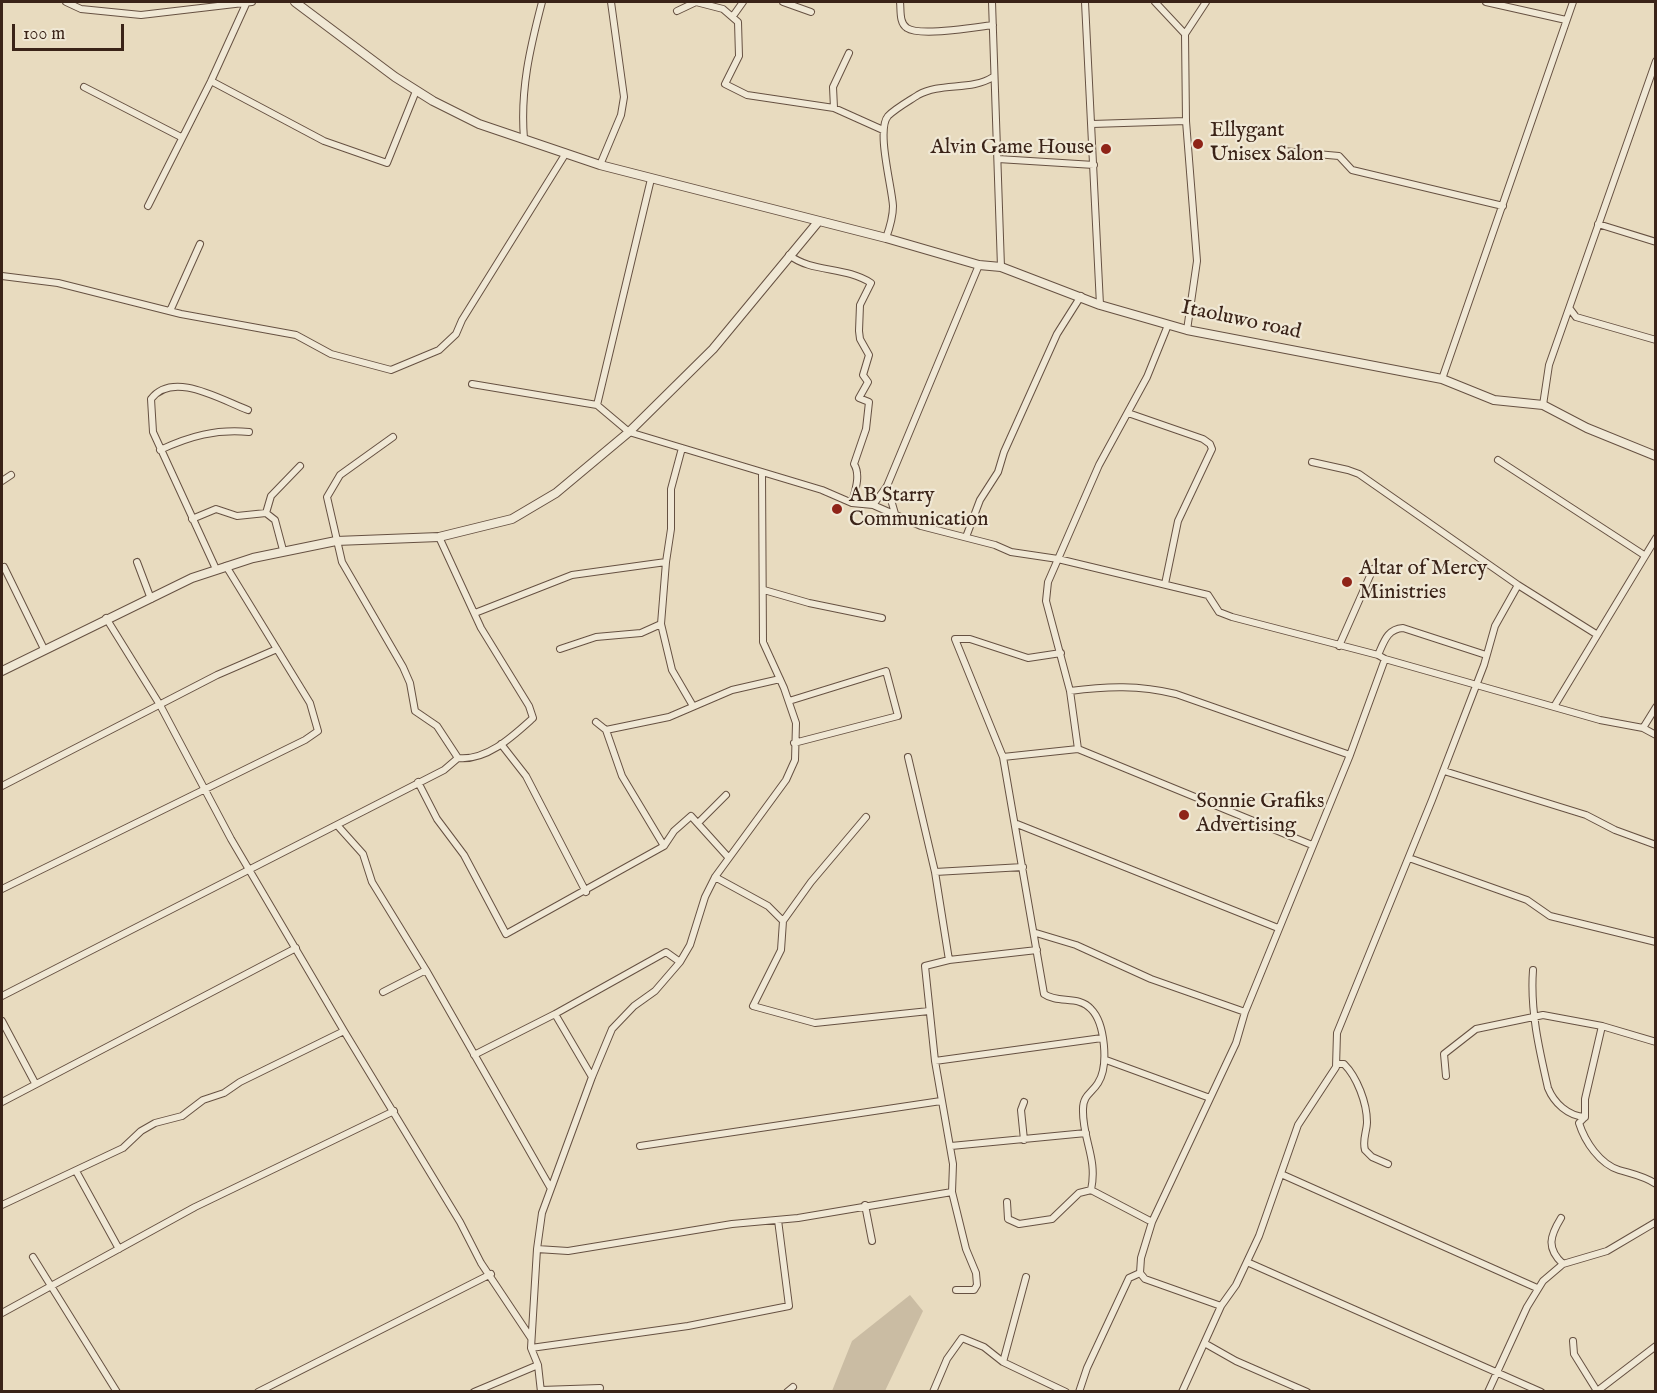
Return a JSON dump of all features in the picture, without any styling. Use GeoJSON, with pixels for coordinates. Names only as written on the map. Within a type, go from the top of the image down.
{"type":"FeatureCollection","features":[{"type":"Feature","properties":{"kind":"street"},"geometry":{"type":"LineString","coordinates":[[66,2],[81,9],[141,15],[249,3]]}},
{"type":"Feature","properties":{"kind":"street","name":"Itaoluwo road"},"geometry":{"type":"LineString","coordinates":[[295,2],[416,91],[479,124],[600,165],[886,238],[979,265],[1001,267],[1100,305],[1187,330],[1442,379],[1494,400],[1544,405],[1587,428],[1656,456]]}},
{"type":"Feature","properties":{"kind":"street"},"geometry":{"type":"LineString","coordinates":[[524,139],[522,95],[526,61],[542,2]]}},
{"type":"Feature","properties":{"kind":"street"},"geometry":{"type":"LineString","coordinates":[[600,165],[621,115],[624,97],[611,2]]}},
{"type":"Feature","properties":{"kind":"street"},"geometry":{"type":"LineString","coordinates":[[677,11],[696,2],[723,9],[738,22],[739,56],[725,84],[747,95],[834,108],[883,130]]}},
{"type":"Feature","properties":{"kind":"street"},"geometry":{"type":"LineString","coordinates":[[733,16],[743,2]]}},
{"type":"Feature","properties":{"kind":"street"},"geometry":{"type":"LineString","coordinates":[[783,2],[811,12]]}},
{"type":"Feature","properties":{"kind":"street"},"geometry":{"type":"LineString","coordinates":[[900,2],[902,21],[914,31],[957,31],[993,25]]}},
{"type":"Feature","properties":{"kind":"street"},"geometry":{"type":"LineString","coordinates":[[992,2],[1001,267]]}},
{"type":"Feature","properties":{"kind":"street"},"geometry":{"type":"LineString","coordinates":[[1084,2],[1100,305]]}},
{"type":"Feature","properties":{"kind":"street"},"geometry":{"type":"LineString","coordinates":[[1155,2],[1185,34]]}},
{"type":"Feature","properties":{"kind":"street"},"geometry":{"type":"LineString","coordinates":[[1187,330],[1197,250],[1186,121],[1185,34],[1206,2]]}},
{"type":"Feature","properties":{"kind":"street"},"geometry":{"type":"LineString","coordinates":[[1486,2],[1566,20]]}},
{"type":"Feature","properties":{"kind":"street"},"geometry":{"type":"LineString","coordinates":[[1442,379],[1573,2]]}},
{"type":"Feature","properties":{"kind":"street"},"geometry":{"type":"LineString","coordinates":[[148,206],[249,3]]}},
{"type":"Feature","properties":{"kind":"street"},"geometry":{"type":"LineString","coordinates":[[834,108],[833,87],[849,52]]}},
{"type":"Feature","properties":{"kind":"street"},"geometry":{"type":"LineString","coordinates":[[1544,405],[1549,365],[1656,61]]}},
{"type":"Feature","properties":{"kind":"street"},"geometry":{"type":"LineString","coordinates":[[886,238],[892,220],[893,206],[883,130],[887,118],[921,94],[937,88],[983,84],[993,77]]}},
{"type":"Feature","properties":{"kind":"street"},"geometry":{"type":"LineString","coordinates":[[211,81],[324,141],[387,163],[416,91]]}},
{"type":"Feature","properties":{"kind":"street"},"geometry":{"type":"LineString","coordinates":[[84,87],[181,136]]}},
{"type":"Feature","properties":{"kind":"street"},"geometry":{"type":"LineString","coordinates":[[1092,124],[1186,121]]}},
{"type":"Feature","properties":{"kind":"street"},"geometry":{"type":"LineString","coordinates":[[1283,151],[1340,156],[1352,170],[1503,206]]}},
{"type":"Feature","properties":{"kind":"street"},"geometry":{"type":"LineString","coordinates":[[2,276],[58,283],[170,311],[296,335],[331,354],[383,369],[395,370],[439,350],[456,334],[462,320],[566,153]]}},
{"type":"Feature","properties":{"kind":"street"},"geometry":{"type":"LineString","coordinates":[[998,159],[1094,165]]}},
{"type":"Feature","properties":{"kind":"street"},"geometry":{"type":"LineString","coordinates":[[597,405],[651,178]]}},
{"type":"Feature","properties":{"kind":"street"},"geometry":{"type":"LineString","coordinates":[[2,671],[106,618],[226,566],[283,550],[336,541],[439,537],[461,534],[512,519],[556,493],[629,432],[713,349],[818,222]]}},
{"type":"Feature","properties":{"kind":"street"},"geometry":{"type":"LineString","coordinates":[[1598,224],[1656,242]]}},
{"type":"Feature","properties":{"kind":"street"},"geometry":{"type":"LineString","coordinates":[[170,311],[200,244]]}},
{"type":"Feature","properties":{"kind":"street"},"geometry":{"type":"LineString","coordinates":[[789,255],[805,264],[835,268],[871,283],[860,305],[860,339],[869,355],[863,375],[868,382],[859,398],[869,402],[866,407],[866,429],[854,464],[857,469],[857,481],[852,503]]}},
{"type":"Feature","properties":{"kind":"street"},"geometry":{"type":"LineString","coordinates":[[873,505],[887,486],[979,265]]}},
{"type":"Feature","properties":{"kind":"street"},"geometry":{"type":"LineString","coordinates":[[966,537],[980,501],[998,472],[1004,452],[1057,334],[1081,296]]}},
{"type":"Feature","properties":{"kind":"street"},"geometry":{"type":"LineString","coordinates":[[1570,309],[1576,317],[1656,340]]}},
{"type":"Feature","properties":{"kind":"street"},"geometry":{"type":"LineString","coordinates":[[1078,749],[1070,691],[1046,601],[1048,582],[1099,465],[1147,377],[1168,325]]}},
{"type":"Feature","properties":{"kind":"street"},"geometry":{"type":"LineString","coordinates":[[472,384],[597,405],[629,432],[822,490],[852,503],[873,505],[921,526],[966,537],[1011,552],[1058,559],[1208,595],[1222,614],[1378,655],[1385,659],[1555,705],[1600,720],[1643,728],[1656,735]]}},
{"type":"Feature","properties":{"kind":"street"},"geometry":{"type":"LineString","coordinates":[[216,569],[160,450],[153,432],[150,408],[156,393],[178,385],[248,410]]}},
{"type":"Feature","properties":{"kind":"street"},"geometry":{"type":"LineString","coordinates":[[1128,413],[1203,439],[1210,444],[1212,449],[1178,521],[1165,584]]}},
{"type":"Feature","properties":{"kind":"street"},"geometry":{"type":"LineString","coordinates":[[160,450],[195,435],[217,431],[249,432]]}},
{"type":"Feature","properties":{"kind":"street"},"geometry":{"type":"LineString","coordinates":[[393,437],[348,468],[329,490],[327,497],[342,562],[410,683],[415,711],[437,726],[458,758]]}},
{"type":"Feature","properties":{"kind":"street"},"geometry":{"type":"LineString","coordinates":[[682,448],[671,489],[671,529],[661,624],[672,670],[693,706]]}},
{"type":"Feature","properties":{"kind":"street"},"geometry":{"type":"LineString","coordinates":[[1498,460],[1644,555]]}},
{"type":"Feature","properties":{"kind":"street"},"geometry":{"type":"LineString","coordinates":[[1312,462],[1359,474],[1518,585],[1596,634]]}},
{"type":"Feature","properties":{"kind":"street"},"geometry":{"type":"LineString","coordinates":[[266,513],[271,496],[300,466]]}},
{"type":"Feature","properties":{"kind":"street"},"geometry":{"type":"LineString","coordinates":[[600,1388],[541,1391],[538,1365],[531,1348],[531,1338],[537,1249],[544,1206],[612,1029],[634,1006],[655,991],[680,962],[690,945],[705,897],[715,877],[792,770],[797,751],[794,743],[798,732],[789,701],[763,642],[762,473]]}},
{"type":"Feature","properties":{"kind":"street"},"geometry":{"type":"LineString","coordinates":[[2,481],[11,475]]}},
{"type":"Feature","properties":{"kind":"street"},"geometry":{"type":"LineString","coordinates":[[887,486],[896,517]]}},
{"type":"Feature","properties":{"kind":"street"},"geometry":{"type":"LineString","coordinates":[[192,519],[216,509],[237,516],[266,513],[275,520],[283,550]]}},
{"type":"Feature","properties":{"kind":"street"},"geometry":{"type":"LineString","coordinates":[[2,996],[444,770],[458,758],[476,758],[501,744],[533,718],[530,705],[492,649],[439,537]]}},
{"type":"Feature","properties":{"kind":"street"},"geometry":{"type":"LineString","coordinates":[[1555,705],[1656,538]]}},
{"type":"Feature","properties":{"kind":"street"},"geometry":{"type":"LineString","coordinates":[[137,562],[151,599]]}},
{"type":"Feature","properties":{"kind":"street"},"geometry":{"type":"LineString","coordinates":[[475,613],[572,575],[666,562]]}},
{"type":"Feature","properties":{"kind":"street"},"geometry":{"type":"LineString","coordinates":[[2,889],[305,740],[318,731],[310,703],[226,566]]}},
{"type":"Feature","properties":{"kind":"street"},"geometry":{"type":"LineString","coordinates":[[4,567],[45,649]]}},
{"type":"Feature","properties":{"kind":"street"},"geometry":{"type":"LineString","coordinates":[[1339,646],[1373,568]]}},
{"type":"Feature","properties":{"kind":"street"},"geometry":{"type":"LineString","coordinates":[[1182,1392],[1206,1344],[1221,1306],[1227,1300],[1247,1262],[1298,1125],[1337,1064],[1336,1033],[1444,771],[1496,626],[1518,585]]}},
{"type":"Feature","properties":{"kind":"street"},"geometry":{"type":"LineString","coordinates":[[764,590],[809,603],[882,618]]}},
{"type":"Feature","properties":{"kind":"street"},"geometry":{"type":"LineString","coordinates":[[106,618],[160,705],[249,868],[344,1031],[394,1111],[482,1263],[531,1338]]}},
{"type":"Feature","properties":{"kind":"street"},"geometry":{"type":"LineString","coordinates":[[560,649],[596,637],[641,633],[661,624]]}},
{"type":"Feature","properties":{"kind":"street"},"geometry":{"type":"LineString","coordinates":[[1378,655],[1389,634],[1403,628],[1486,655]]}},
{"type":"Feature","properties":{"kind":"street"},"geometry":{"type":"LineString","coordinates":[[1061,653],[1028,658],[970,639],[955,639],[1003,757],[1036,933],[1044,994],[1088,1006],[1100,1024],[1106,1060],[1098,1084],[1083,1102],[1086,1133],[1094,1161],[1091,1190]]}},
{"type":"Feature","properties":{"kind":"street"},"geometry":{"type":"LineString","coordinates":[[2,786],[217,675],[277,649]]}},
{"type":"Feature","properties":{"kind":"street"},"geometry":{"type":"LineString","coordinates":[[1140,1273],[1141,1258],[1152,1222],[1236,1042],[1245,1012],[1350,755],[1385,659]]}},
{"type":"Feature","properties":{"kind":"street"},"geometry":{"type":"LineString","coordinates":[[789,701],[886,671],[898,716],[794,743]]}},
{"type":"Feature","properties":{"kind":"street"},"geometry":{"type":"LineString","coordinates":[[606,730],[669,717],[732,690],[780,679]]}},
{"type":"Feature","properties":{"kind":"street"},"geometry":{"type":"LineString","coordinates":[[1070,691],[1105,686],[1150,687],[1350,755]]}},
{"type":"Feature","properties":{"kind":"street"},"geometry":{"type":"LineString","coordinates":[[1643,728],[1656,707]]}},
{"type":"Feature","properties":{"kind":"street"},"geometry":{"type":"LineString","coordinates":[[596,722],[606,730],[622,776],[664,846]]}},
{"type":"Feature","properties":{"kind":"street"},"geometry":{"type":"LineString","coordinates":[[501,744],[526,776],[586,892]]}},
{"type":"Feature","properties":{"kind":"street"},"geometry":{"type":"LineString","coordinates":[[1003,757],[1078,749],[1312,845]]}},
{"type":"Feature","properties":{"kind":"street"},"geometry":{"type":"LineString","coordinates":[[908,757],[935,872],[949,960]]}},
{"type":"Feature","properties":{"kind":"street"},"geometry":{"type":"LineString","coordinates":[[1444,771],[1586,815],[1615,830],[1656,845]]}},
{"type":"Feature","properties":{"kind":"street"},"geometry":{"type":"LineString","coordinates":[[418,782],[437,819],[464,855],[506,934],[586,892],[664,846],[675,831],[691,816],[728,857]]}},
{"type":"Feature","properties":{"kind":"street"},"geometry":{"type":"LineString","coordinates":[[698,823],[726,795]]}},
{"type":"Feature","properties":{"kind":"street"},"geometry":{"type":"LineString","coordinates":[[866,817],[811,882],[783,921],[781,950],[753,1006],[815,1023],[929,1011]]}},
{"type":"Feature","properties":{"kind":"street"},"geometry":{"type":"LineString","coordinates":[[1017,824],[1278,928]]}},
{"type":"Feature","properties":{"kind":"street"},"geometry":{"type":"LineString","coordinates":[[338,825],[363,854],[372,882],[426,970],[550,1187]]}},
{"type":"Feature","properties":{"kind":"street"},"geometry":{"type":"LineString","coordinates":[[1409,858],[1527,900],[1550,916],[1656,942]]}},
{"type":"Feature","properties":{"kind":"street"},"geometry":{"type":"LineString","coordinates":[[935,872],[1023,867]]}},
{"type":"Feature","properties":{"kind":"street"},"geometry":{"type":"LineString","coordinates":[[715,877],[768,906],[783,921]]}},
{"type":"Feature","properties":{"kind":"street"},"geometry":{"type":"LineString","coordinates":[[1036,933],[1076,945],[1151,979],[1245,1012]]}},
{"type":"Feature","properties":{"kind":"street"},"geometry":{"type":"LineString","coordinates":[[2,1102],[296,948]]}},
{"type":"Feature","properties":{"kind":"street"},"geometry":{"type":"LineString","coordinates":[[956,1290],[974,1290],[977,1277],[966,1249],[952,1192],[955,1179],[935,1061],[926,966],[949,960],[1037,950]]}},
{"type":"Feature","properties":{"kind":"street"},"geometry":{"type":"LineString","coordinates":[[474,1055],[555,1014],[666,952],[680,962]]}},
{"type":"Feature","properties":{"kind":"street"},"geometry":{"type":"LineString","coordinates":[[383,992],[426,970]]}},
{"type":"Feature","properties":{"kind":"street"},"geometry":{"type":"LineString","coordinates":[[1533,970],[1533,1018],[1549,1092],[1568,1113],[1585,1117]]}},
{"type":"Feature","properties":{"kind":"street"},"geometry":{"type":"LineString","coordinates":[[555,1014],[592,1077]]}},
{"type":"Feature","properties":{"kind":"street"},"geometry":{"type":"LineString","coordinates":[[1446,1076],[1444,1054],[1472,1032],[1486,1026],[1550,1015],[1602,1026],[1656,1042]]}},
{"type":"Feature","properties":{"kind":"street"},"geometry":{"type":"LineString","coordinates":[[2,1021],[35,1083]]}},
{"type":"Feature","properties":{"kind":"street"},"geometry":{"type":"LineString","coordinates":[[1602,1026],[1585,1100],[1585,1117],[1579,1123],[1581,1132],[1605,1162],[1656,1184]]}},
{"type":"Feature","properties":{"kind":"street"},"geometry":{"type":"LineString","coordinates":[[2,1204],[123,1148],[141,1131],[155,1123],[182,1116],[203,1100],[224,1093],[240,1082],[344,1031]]}},
{"type":"Feature","properties":{"kind":"street"},"geometry":{"type":"LineString","coordinates":[[935,1061],[1102,1038]]}},
{"type":"Feature","properties":{"kind":"street"},"geometry":{"type":"LineString","coordinates":[[1106,1060],[1210,1098]]}},
{"type":"Feature","properties":{"kind":"street"},"geometry":{"type":"LineString","coordinates":[[1337,1064],[1344,1064],[1349,1069],[1359,1090],[1367,1116],[1365,1150],[1372,1157],[1388,1164]]}},
{"type":"Feature","properties":{"kind":"street"},"geometry":{"type":"LineString","coordinates":[[640,1146],[941,1101]]}},
{"type":"Feature","properties":{"kind":"street"},"geometry":{"type":"LineString","coordinates":[[1024,1102],[1021,1110],[1024,1140]]}},
{"type":"Feature","properties":{"kind":"street"},"geometry":{"type":"LineString","coordinates":[[2,1313],[216,1197],[394,1111]]}},
{"type":"Feature","properties":{"kind":"street"},"geometry":{"type":"LineString","coordinates":[[951,1146],[1086,1133]]}},
{"type":"Feature","properties":{"kind":"street"},"geometry":{"type":"LineString","coordinates":[[76,1171],[118,1249]]}},
{"type":"Feature","properties":{"kind":"street"},"geometry":{"type":"LineString","coordinates":[[1281,1174],[1537,1288]]}},
{"type":"Feature","properties":{"kind":"street"},"geometry":{"type":"LineString","coordinates":[[1007,1202],[1008,1219],[1016,1224],[1033,1223],[1055,1218],[1079,1192],[1091,1190],[1152,1222]]}},
{"type":"Feature","properties":{"kind":"street"},"geometry":{"type":"LineString","coordinates":[[537,1249],[561,1252],[952,1192]]}},
{"type":"Feature","properties":{"kind":"street"},"geometry":{"type":"LineString","coordinates":[[865,1205],[872,1241]]}},
{"type":"Feature","properties":{"kind":"street"},"geometry":{"type":"LineString","coordinates":[[1561,1218],[1552,1234],[1550,1244],[1553,1253],[1563,1264]]}},
{"type":"Feature","properties":{"kind":"street"},"geometry":{"type":"LineString","coordinates":[[531,1348],[688,1326],[789,1306],[778,1220]]}},
{"type":"Feature","properties":{"kind":"street"},"geometry":{"type":"LineString","coordinates":[[1488,1392],[1537,1288],[1563,1264],[1607,1251],[1656,1222]]}},
{"type":"Feature","properties":{"kind":"street"},"geometry":{"type":"LineString","coordinates":[[33,1257],[117,1392]]}},
{"type":"Feature","properties":{"kind":"street"},"geometry":{"type":"LineString","coordinates":[[1247,1262],[1541,1392]]}},
{"type":"Feature","properties":{"kind":"street"},"geometry":{"type":"LineString","coordinates":[[1140,1273],[1150,1282],[1221,1306]]}},
{"type":"Feature","properties":{"kind":"street"},"geometry":{"type":"LineString","coordinates":[[1079,1392],[1086,1368],[1129,1278],[1140,1273]]}},
{"type":"Feature","properties":{"kind":"street"},"geometry":{"type":"LineString","coordinates":[[258,1392],[491,1274]]}},
{"type":"Feature","properties":{"kind":"street"},"geometry":{"type":"LineString","coordinates":[[1003,1362],[1016,1305],[1026,1277]]}},
{"type":"Feature","properties":{"kind":"street"},"geometry":{"type":"LineString","coordinates":[[933,1392],[947,1359],[962,1338],[984,1347],[1003,1362],[1066,1392]]}},
{"type":"Feature","properties":{"kind":"street"},"geometry":{"type":"LineString","coordinates":[[1573,1341],[1574,1354],[1597,1391],[1656,1346]]}},
{"type":"Feature","properties":{"kind":"street"},"geometry":{"type":"LineString","coordinates":[[1206,1344],[1236,1361],[1307,1392]]}},
{"type":"Feature","properties":{"kind":"street"},"geometry":{"type":"LineString","coordinates":[[474,1392],[538,1365]]}},
{"type":"Feature","properties":{"kind":"shaded area"},"geometry":{"type":"Polygon","coordinates":[[[910,1295],[923,1311],[885,1391],[832,1391],[852,1341],[910,1295]]]}},
{"type":"Feature","properties":{"kind":"place","name":"Ellygant Unisex Salon"},"geometry":{"type":"Point","coordinates":[1198,144]}},
{"type":"Feature","properties":{"kind":"place","name":"Alvin Game House"},"geometry":{"type":"Point","coordinates":[1106,149]}},
{"type":"Feature","properties":{"kind":"place","name":"AB Starry Communication"},"geometry":{"type":"Point","coordinates":[837,509]}},
{"type":"Feature","properties":{"kind":"place","name":"Altar of Mercy Ministries"},"geometry":{"type":"Point","coordinates":[1347,582]}},
{"type":"Feature","properties":{"kind":"place","name":"Sonnie Grafiks Advertising"},"geometry":{"type":"Point","coordinates":[1184,815]}}]}
